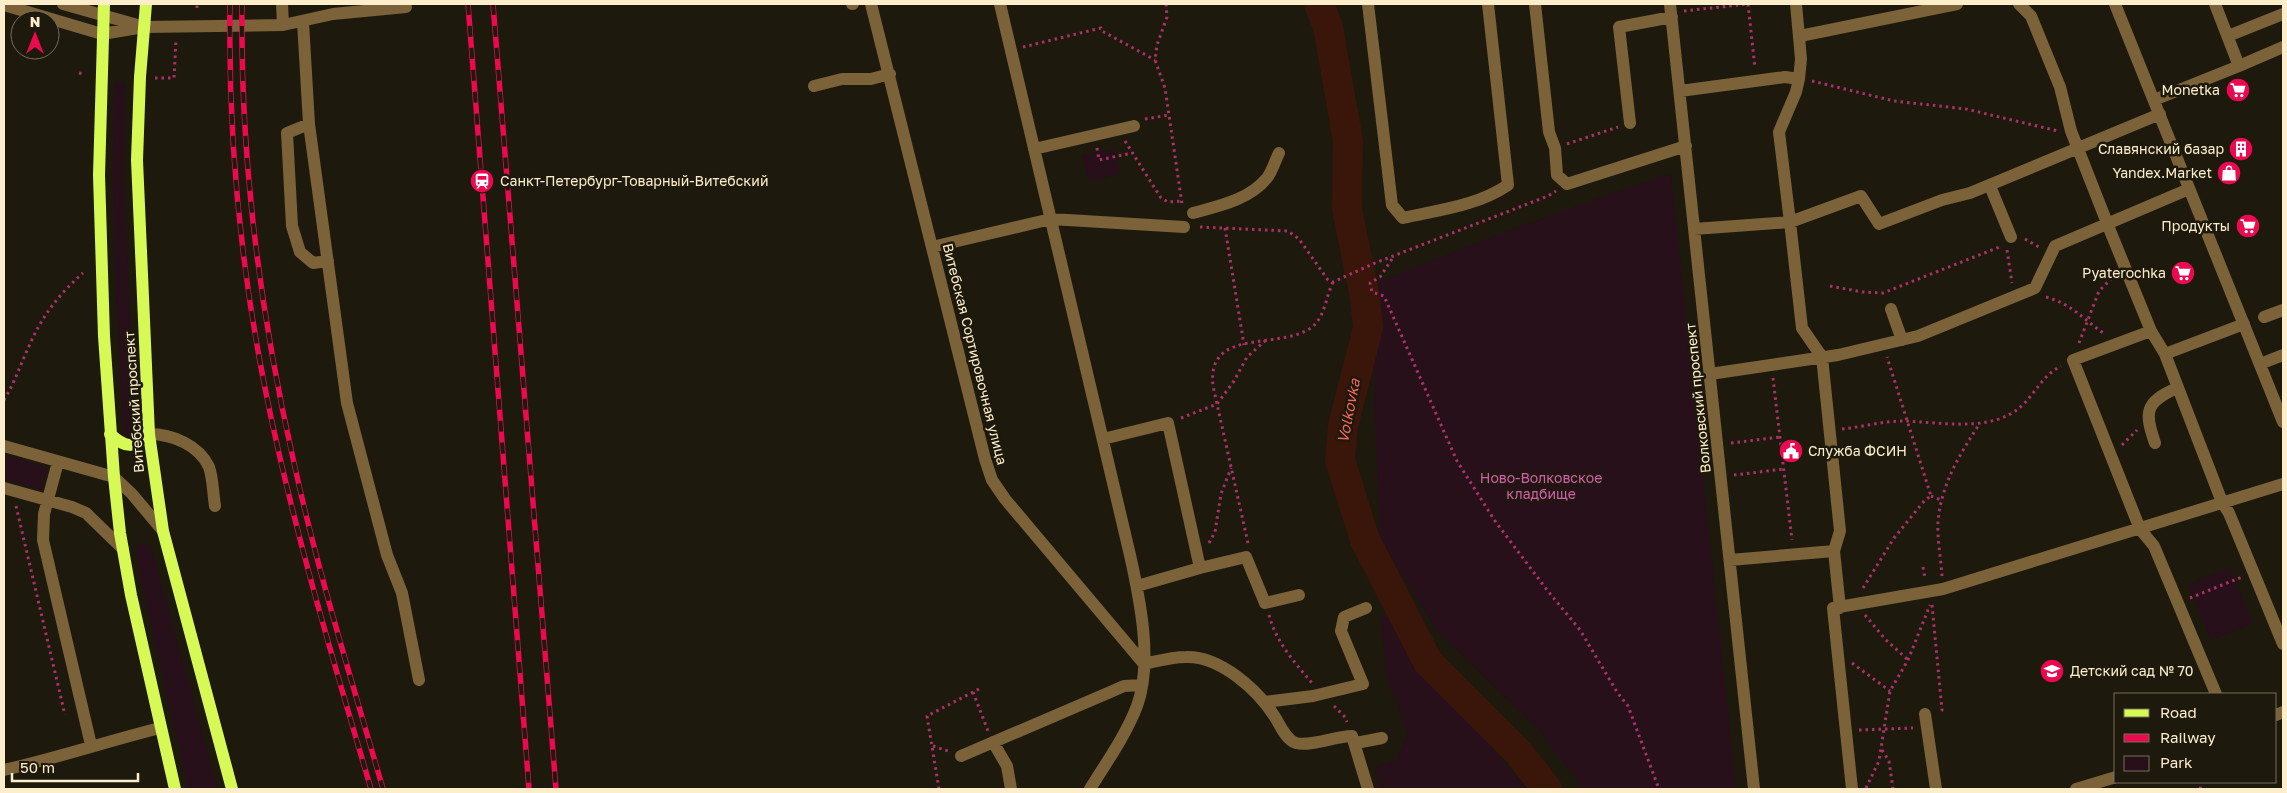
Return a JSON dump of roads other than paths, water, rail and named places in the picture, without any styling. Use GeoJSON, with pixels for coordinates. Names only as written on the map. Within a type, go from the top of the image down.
{"type":"FeatureCollection","features":[{"type":"Feature","properties":{"kind":"main road","name":"Витебский проспект"},"geometry":{"type":"LineString","coordinates":[[146,4],[137,124],[137,160],[149,434],[162,531],[232,789]]}},
{"type":"Feature","properties":{"kind":"main road","name":"Витебский проспект"},"geometry":{"type":"LineString","coordinates":[[104,9],[99,175],[110,434],[123,550],[131,595],[175,789]]}},
{"type":"Feature","properties":{"kind":"main road"},"geometry":{"type":"LineString","coordinates":[[110,434],[119,443],[130,446],[141,442],[149,434]]}},
{"type":"Feature","properties":{"kind":"street"},"geometry":{"type":"LineString","coordinates":[[63,4],[104,9],[144,27]]}},
{"type":"Feature","properties":{"kind":"street"},"geometry":{"type":"LineString","coordinates":[[282,4],[283,24]]}},
{"type":"Feature","properties":{"kind":"street","name":"Витебская Сортировочная улица"},"geometry":{"type":"LineString","coordinates":[[872,4],[985,459],[992,480],[1005,499],[1144,664]]}},
{"type":"Feature","properties":{"kind":"street"},"geometry":{"type":"LineString","coordinates":[[1000,4],[1137,586],[1144,664],[1142,685],[1137,706],[1090,789]]}},
{"type":"Feature","properties":{"kind":"street"},"geometry":{"type":"LineString","coordinates":[[1368,4],[1392,205],[1403,218],[1460,206],[1494,194],[1508,185],[1488,4]]}},
{"type":"Feature","properties":{"kind":"street"},"geometry":{"type":"LineString","coordinates":[[1535,4],[1548,132],[1555,148],[1557,175],[1567,184],[1686,146]]}},
{"type":"Feature","properties":{"kind":"street","name":"Волковский проспект"},"geometry":{"type":"LineString","coordinates":[[1670,4],[1754,789]]}},
{"type":"Feature","properties":{"kind":"street"},"geometry":{"type":"LineString","coordinates":[[1796,4],[1801,59],[1799,79],[1796,92],[1779,132],[1802,328],[1822,357],[1840,531],[1834,551],[1840,608]]}},
{"type":"Feature","properties":{"kind":"street"},"geometry":{"type":"LineString","coordinates":[[1800,36],[1957,4]]}},
{"type":"Feature","properties":{"kind":"street"},"geometry":{"type":"LineString","coordinates":[[2019,4],[2031,16],[2060,87],[2078,148],[2151,331],[2165,354],[2222,502],[2229,513],[2283,644]]}},
{"type":"Feature","properties":{"kind":"street"},"geometry":{"type":"LineString","coordinates":[[2115,4],[2283,422]]}},
{"type":"Feature","properties":{"kind":"street"},"geometry":{"type":"LineString","coordinates":[[2215,4],[2239,66]]}},
{"type":"Feature","properties":{"kind":"street"},"geometry":{"type":"LineString","coordinates":[[4,5],[102,34],[144,27],[283,24],[304,22],[333,14],[406,7]]}},
{"type":"Feature","properties":{"kind":"street"},"geometry":{"type":"LineString","coordinates":[[2228,36],[2283,14]]}},
{"type":"Feature","properties":{"kind":"street"},"geometry":{"type":"LineString","coordinates":[[1630,123],[1620,27],[1672,17]]}},
{"type":"Feature","properties":{"kind":"street"},"geometry":{"type":"LineString","coordinates":[[304,22],[309,124],[347,403],[387,555],[402,593],[419,680]]}},
{"type":"Feature","properties":{"kind":"street"},"geometry":{"type":"LineString","coordinates":[[2154,100],[2283,47]]}},
{"type":"Feature","properties":{"kind":"street"},"geometry":{"type":"LineString","coordinates":[[814,86],[842,79],[871,79],[890,74]]}},
{"type":"Feature","properties":{"kind":"street"},"geometry":{"type":"LineString","coordinates":[[1680,91],[1785,77],[1799,79]]}},
{"type":"Feature","properties":{"kind":"street"},"geometry":{"type":"LineString","coordinates":[[1694,229],[1790,222],[1861,196],[1879,224],[1942,200],[1990,186],[2160,114]]}},
{"type":"Feature","properties":{"kind":"street"},"geometry":{"type":"LineString","coordinates":[[309,124],[287,133],[292,226],[300,252],[312,263],[328,261]]}},
{"type":"Feature","properties":{"kind":"street"},"geometry":{"type":"LineString","coordinates":[[1034,149],[1134,126]]}},
{"type":"Feature","properties":{"kind":"street"},"geometry":{"type":"LineString","coordinates":[[1194,213],[1228,204],[1253,190],[1268,177],[1279,153]]}},
{"type":"Feature","properties":{"kind":"street"},"geometry":{"type":"LineString","coordinates":[[1990,186],[2010,237]]}},
{"type":"Feature","properties":{"kind":"street"},"geometry":{"type":"LineString","coordinates":[[1710,374],[1822,357],[1918,336],[2035,288],[2055,246],[2190,189]]}},
{"type":"Feature","properties":{"kind":"street"},"geometry":{"type":"LineString","coordinates":[[932,247],[1051,219],[1184,227]]}},
{"type":"Feature","properties":{"kind":"street"},"geometry":{"type":"LineString","coordinates":[[1891,309],[1902,340]]}},
{"type":"Feature","properties":{"kind":"street"},"geometry":{"type":"LineString","coordinates":[[2264,317],[2283,310]]}},
{"type":"Feature","properties":{"kind":"street"},"geometry":{"type":"LineString","coordinates":[[2165,354],[2244,324]]}},
{"type":"Feature","properties":{"kind":"street"},"geometry":{"type":"LineString","coordinates":[[2151,331],[2073,360],[2140,530],[2154,546],[2216,693]]}},
{"type":"Feature","properties":{"kind":"street"},"geometry":{"type":"LineString","coordinates":[[2260,364],[2283,355]]}},
{"type":"Feature","properties":{"kind":"street"},"geometry":{"type":"LineString","coordinates":[[2155,443],[2147,421],[2148,412],[2160,396],[2177,388]]}},
{"type":"Feature","properties":{"kind":"street"},"geometry":{"type":"LineString","coordinates":[[1102,439],[1168,424],[1199,563]]}},
{"type":"Feature","properties":{"kind":"street"},"geometry":{"type":"LineString","coordinates":[[149,434],[164,434],[173,437],[184,442],[197,453],[208,467],[215,506]]}},
{"type":"Feature","properties":{"kind":"street"},"geometry":{"type":"LineString","coordinates":[[4,446],[114,477],[132,494],[162,531]]}},
{"type":"Feature","properties":{"kind":"street"},"geometry":{"type":"LineString","coordinates":[[58,462],[44,514],[44,540],[91,745]]}},
{"type":"Feature","properties":{"kind":"street"},"geometry":{"type":"LineString","coordinates":[[1852,789],[1833,608],[1943,589],[2140,530],[2222,502],[2283,484]]}},
{"type":"Feature","properties":{"kind":"street"},"geometry":{"type":"LineString","coordinates":[[4,488],[86,513],[123,550]]}},
{"type":"Feature","properties":{"kind":"street"},"geometry":{"type":"LineString","coordinates":[[1730,560],[1834,551]]}},
{"type":"Feature","properties":{"kind":"street"},"geometry":{"type":"LineString","coordinates":[[1137,586],[1199,563],[1246,557],[1265,603],[1299,595]]}},
{"type":"Feature","properties":{"kind":"street"},"geometry":{"type":"LineString","coordinates":[[1266,702],[1322,694],[1364,684],[1340,631],[1344,616],[1366,608]]}},
{"type":"Feature","properties":{"kind":"street"},"geometry":{"type":"LineString","coordinates":[[1144,664],[1169,658],[1188,657],[1206,661],[1238,677],[1266,702],[1286,736],[1294,743],[1303,744],[1340,736],[1354,739],[1382,738]]}},
{"type":"Feature","properties":{"kind":"street"},"geometry":{"type":"LineString","coordinates":[[961,756],[1124,686],[1142,685]]}},
{"type":"Feature","properties":{"kind":"street"},"geometry":{"type":"LineString","coordinates":[[1926,720],[1936,789]]}},
{"type":"Feature","properties":{"kind":"street"},"geometry":{"type":"LineString","coordinates":[[4,770],[45,761],[91,745],[160,728]]}},
{"type":"Feature","properties":{"kind":"street"},"geometry":{"type":"LineString","coordinates":[[1354,739],[1368,789]]}},
{"type":"Feature","properties":{"kind":"street"},"geometry":{"type":"LineString","coordinates":[[993,742],[1008,766],[1010,789]]}},
{"type":"Feature","properties":{"kind":"street"},"geometry":{"type":"LineString","coordinates":[[2076,789],[2114,778]]}},
{"type":"Feature","properties":{"kind":"waterway","name":"Volkovka"},"geometry":{"type":"LineString","coordinates":[[1319,4],[1328,27],[1348,141],[1347,209],[1365,298],[1368,328],[1343,426],[1340,460],[1365,540],[1428,662],[1519,753],[1547,789]]}},
{"type":"Feature","properties":{"kind":"railway"},"geometry":{"type":"LineString","coordinates":[[230,4],[231,100],[237,197],[256,341],[287,489],[300,540],[371,789]]}},
{"type":"Feature","properties":{"kind":"railway"},"geometry":{"type":"LineString","coordinates":[[242,4],[242,62],[249,177],[254,235],[271,350],[303,504],[383,789]]}},
{"type":"Feature","properties":{"kind":"railway"},"geometry":{"type":"LineString","coordinates":[[468,4],[529,789]]}},
{"type":"Feature","properties":{"kind":"railway"},"geometry":{"type":"LineString","coordinates":[[493,4],[556,789]]}},
{"type":"Feature","properties":{"kind":"place","name":"Monetka"},"geometry":{"type":"Point","coordinates":[2238,90]}},
{"type":"Feature","properties":{"kind":"place","name":"Славянский базар"},"geometry":{"type":"Point","coordinates":[2241,149]}},
{"type":"Feature","properties":{"kind":"place","name":"Yandex.Market"},"geometry":{"type":"Point","coordinates":[2229,173]}},
{"type":"Feature","properties":{"kind":"place","name":"Санкт-Петербург-Товарный-Витебский"},"geometry":{"type":"Point","coordinates":[482,181]}},
{"type":"Feature","properties":{"kind":"place","name":"Продукты"},"geometry":{"type":"Point","coordinates":[2248,226]}},
{"type":"Feature","properties":{"kind":"place","name":"Pyaterochka"},"geometry":{"type":"Point","coordinates":[2183,273]}},
{"type":"Feature","properties":{"kind":"place","name":"Служба ФСИН"},"geometry":{"type":"Point","coordinates":[1791,451]}},
{"type":"Feature","properties":{"kind":"place","name":"Детский сад № 70"},"geometry":{"type":"Point","coordinates":[2052,671]}},
{"type":"Feature","properties":{"kind":"park label","name":"Ново-Волковское кладбище"},"geometry":{"type":"Point","coordinates":[1541,486]}}]}
